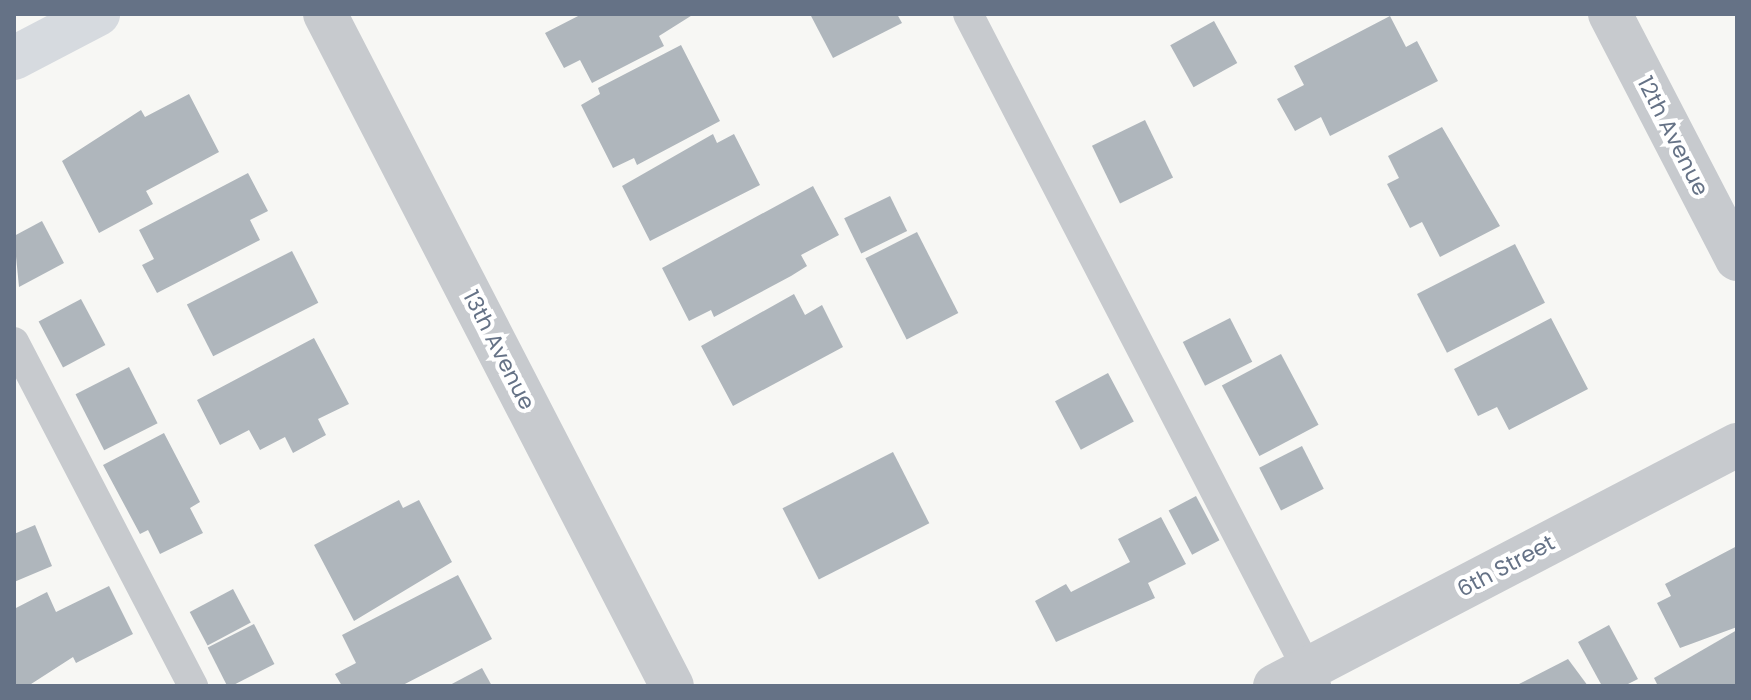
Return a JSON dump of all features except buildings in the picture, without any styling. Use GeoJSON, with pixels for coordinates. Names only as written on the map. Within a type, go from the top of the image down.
{"type":"FeatureCollection","features":[{"type":"Feature","properties":{"kind":"main road"},"geometry":{"type":"LineString","coordinates":[[14,58],[98,14]]}},
{"type":"Feature","properties":{"kind":"street","name":"13th Avenue"},"geometry":{"type":"LineString","coordinates":[[325,14],[672,686]]}},
{"type":"Feature","properties":{"kind":"street","name":"12th Avenue"},"geometry":{"type":"LineString","coordinates":[[1610,14],[1737,259]]}},
{"type":"Feature","properties":{"kind":"street","name":"6th Street"},"geometry":{"type":"LineString","coordinates":[[1299,680],[1737,445]]}},
{"type":"Feature","properties":{"kind":"lane"},"geometry":{"type":"LineString","coordinates":[[968,14],[1299,680]]}},
{"type":"Feature","properties":{"kind":"lane"},"geometry":{"type":"LineString","coordinates":[[14,342],[193,686]]}}]}
